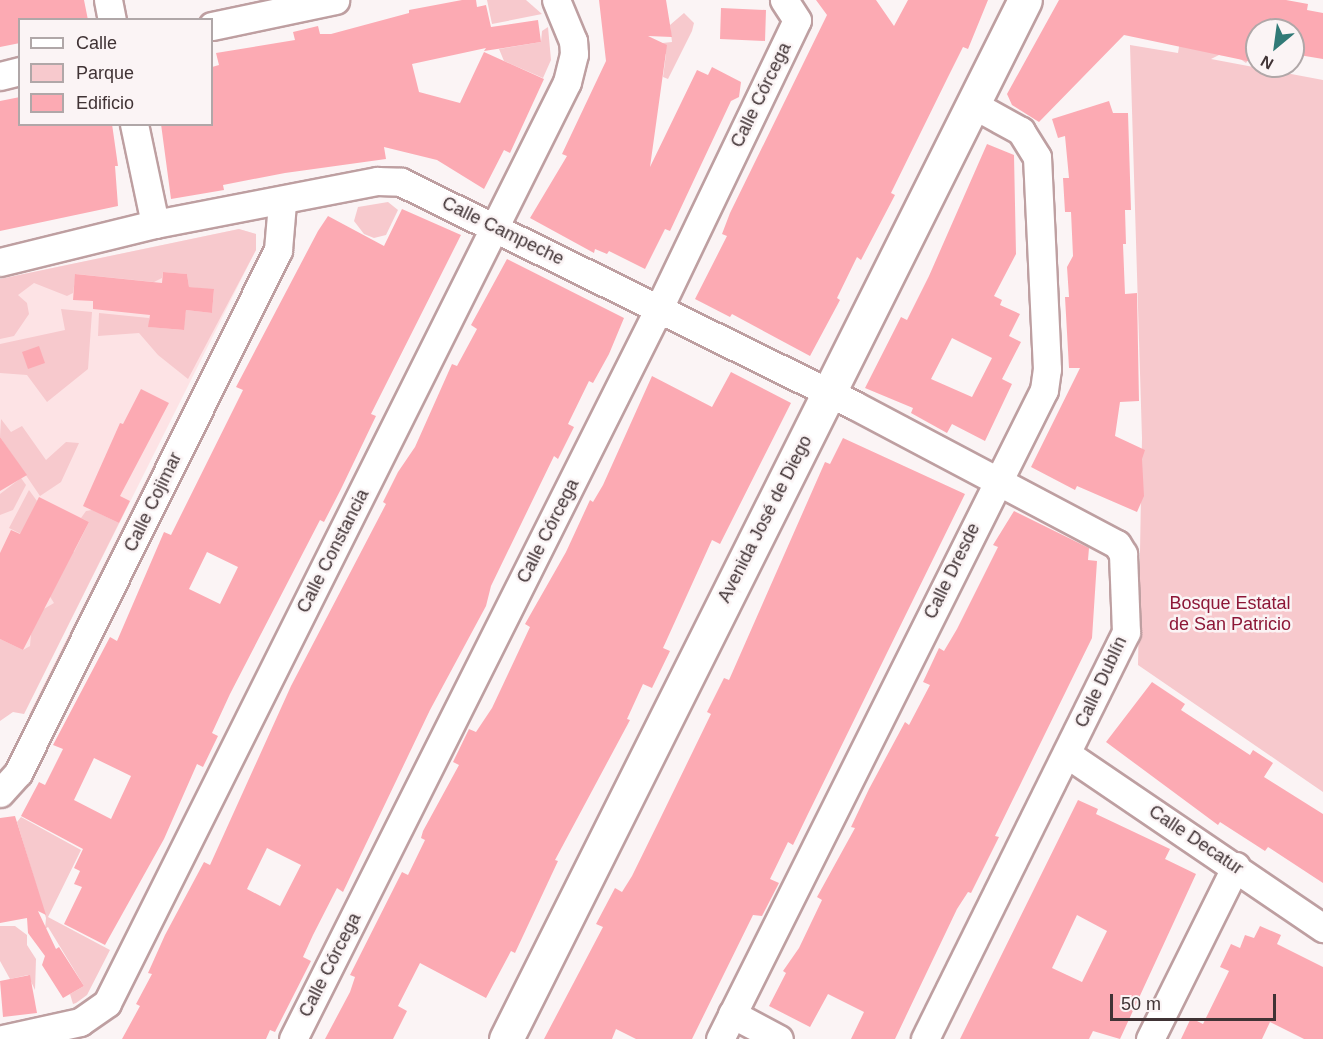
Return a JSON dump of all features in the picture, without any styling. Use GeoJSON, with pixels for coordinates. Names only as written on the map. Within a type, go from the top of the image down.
{"type":"FeatureCollection","features":[{"type":"Feature","properties":{"kind":"main road","name":"Avenida José de Diego"},"geometry":{"type":"LineString","coordinates":[[506,1039],[1025,0]]}},
{"type":"Feature","properties":{"kind":"street"},"geometry":{"type":"LineString","coordinates":[[108,0],[112,18]]}},
{"type":"Feature","properties":{"kind":"street"},"geometry":{"type":"LineString","coordinates":[[213,26],[335,0]]}},
{"type":"Feature","properties":{"kind":"street","name":"Calle Constancia"},"geometry":{"type":"LineString","coordinates":[[3,1039],[80,1022],[107,1003],[567,82],[574,54],[571,29],[556,0]]}},
{"type":"Feature","properties":{"kind":"street","name":"Calle Córcega"},"geometry":{"type":"LineString","coordinates":[[293,1039],[659,308],[791,10]]}},
{"type":"Feature","properties":{"kind":"street"},"geometry":{"type":"LineString","coordinates":[[0,76],[18,72]]}},
{"type":"Feature","properties":{"kind":"street","name":"Calle Dresde"},"geometry":{"type":"LineString","coordinates":[[720,1039],[998,477],[1035,409],[1047,369],[1037,158],[1021,131],[972,104]]}},
{"type":"Feature","properties":{"kind":"street"},"geometry":{"type":"LineString","coordinates":[[134,126],[155,224]]}},
{"type":"Feature","properties":{"kind":"street","name":"Calle Campeche"},"geometry":{"type":"LineString","coordinates":[[0,262],[155,224],[282,203],[377,181],[401,182],[495,225],[829,392]]}},
{"type":"Feature","properties":{"kind":"street","name":"Calle Cojimar"},"geometry":{"type":"LineString","coordinates":[[0,793],[18,773],[278,250],[282,203]]}},
{"type":"Feature","properties":{"kind":"street","name":"Calle Dublín"},"geometry":{"type":"LineString","coordinates":[[829,392],[998,477],[1104,534],[1123,554],[1126,632],[925,1039]]}},
{"type":"Feature","properties":{"kind":"street","name":"Calle Decatur"},"geometry":{"type":"LineString","coordinates":[[1067,754],[1236,866],[1323,928]]}},
{"type":"Feature","properties":{"kind":"street"},"geometry":{"type":"LineString","coordinates":[[1150,1039],[1236,866]]}},
{"type":"Feature","properties":{"kind":"street"},"geometry":{"type":"LineString","coordinates":[[732,1014],[779,1039]]}},
{"type":"Feature","properties":{"kind":"shaded area"},"geometry":{"type":"Polygon","coordinates":[[[239,229],[256,234],[256,250],[24,714],[0,683],[0,279],[239,229]]]}},
{"type":"Feature","properties":{"kind":"green space"},"geometry":{"type":"Polygon","coordinates":[[[487,0],[526,0],[542,14],[492,24],[487,0]]]}},
{"type":"Feature","properties":{"kind":"green space","name":"Bosque Estatal de San Patricio"},"geometry":{"type":"Polygon","coordinates":[[[1185,9],[1190,11],[1186,34],[1204,37],[1208,21],[1221,23],[1226,12],[1231,16],[1227,37],[1242,43],[1239,51],[1245,47],[1245,62],[1236,56],[1219,55],[1211,59],[1245,65],[1245,78],[1305,77],[1323,80],[1323,792],[1138,665],[1142,438],[1130,45],[1178,53],[1185,9]]]}},
{"type":"Feature","properties":{"kind":"green space"},"geometry":{"type":"Polygon","coordinates":[[[684,13],[694,23],[668,79],[663,77],[666,54],[644,53],[653,44],[672,42],[670,25],[684,13]]]}},
{"type":"Feature","properties":{"kind":"green space"},"geometry":{"type":"Polygon","coordinates":[[[548,27],[551,60],[543,78],[504,61],[499,49],[541,42],[542,31],[548,27]]]}},
{"type":"Feature","properties":{"kind":"green space"},"geometry":{"type":"Polygon","coordinates":[[[388,202],[398,210],[386,235],[374,238],[364,234],[354,221],[358,207],[388,202]]]}},
{"type":"Feature","properties":{"kind":"green space"},"geometry":{"type":"Polygon","coordinates":[[[239,229],[256,234],[256,250],[188,379],[158,355],[139,333],[98,336],[99,313],[149,318],[149,327],[183,330],[186,310],[212,313],[214,290],[189,287],[187,274],[163,272],[162,278],[154,282],[76,274],[73,293],[67,296],[34,283],[18,295],[27,303],[29,314],[14,336],[0,339],[0,279],[239,229]]]}},
{"type":"Feature","properties":{"kind":"green space"},"geometry":{"type":"Polygon","coordinates":[[[61,309],[92,312],[88,369],[47,402],[27,375],[0,373],[0,344],[65,330],[61,309]]]}},
{"type":"Feature","properties":{"kind":"green space"},"geometry":{"type":"Polygon","coordinates":[[[188,396],[193,405],[35,717],[29,715],[188,396]]]}},
{"type":"Feature","properties":{"kind":"green space"},"geometry":{"type":"Polygon","coordinates":[[[1,419],[11,432],[22,426],[46,460],[66,442],[79,443],[61,482],[40,496],[0,437],[1,419]]]}},
{"type":"Feature","properties":{"kind":"green space"},"geometry":{"type":"Polygon","coordinates":[[[21,478],[26,485],[13,510],[0,515],[0,494],[21,478]]]}},
{"type":"Feature","properties":{"kind":"green space"},"geometry":{"type":"Polygon","coordinates":[[[29,490],[37,501],[24,528],[74,552],[89,522],[81,518],[86,511],[92,510],[119,523],[24,714],[13,712],[0,721],[0,639],[23,650],[30,646],[31,634],[42,610],[54,603],[49,595],[61,554],[9,528],[29,490]]]}},
{"type":"Feature","properties":{"kind":"green space"},"geometry":{"type":"Polygon","coordinates":[[[21,817],[81,850],[48,917],[110,950],[87,995],[73,1004],[70,994],[84,986],[48,927],[45,929],[46,918],[17,822],[21,817]]]}},
{"type":"Feature","properties":{"kind":"green space"},"geometry":{"type":"Polygon","coordinates":[[[0,926],[15,926],[27,935],[27,945],[36,959],[35,990],[28,975],[10,979],[0,961],[0,926]]]}},
{"type":"Feature","properties":{"kind":"building"},"geometry":{"type":"Polygon","coordinates":[[[0,0],[84,0],[88,18],[18,18],[18,43],[0,47],[0,0]]]}},
{"type":"Feature","properties":{"kind":"building"},"geometry":{"type":"Polygon","coordinates":[[[462,0],[476,0],[477,7],[486,5],[491,27],[538,20],[541,42],[484,51],[486,48],[412,64],[419,92],[460,103],[484,52],[544,79],[510,153],[504,150],[484,189],[437,160],[384,147],[386,159],[285,173],[223,185],[224,190],[171,199],[161,126],[213,126],[213,67],[219,65],[216,53],[295,40],[293,32],[318,26],[320,34],[331,34],[409,13],[409,10],[462,0]]]}},
{"type":"Feature","properties":{"kind":"building"},"geometry":{"type":"Polygon","coordinates":[[[599,0],[666,0],[672,37],[648,36],[667,45],[650,167],[697,70],[708,75],[712,67],[741,82],[739,97],[731,101],[670,231],[665,229],[645,269],[609,251],[607,254],[595,249],[594,253],[530,218],[567,156],[562,154],[606,61],[599,0]]]}},
{"type":"Feature","properties":{"kind":"building"},"geometry":{"type":"Polygon","coordinates":[[[816,0],[876,0],[894,26],[908,0],[988,0],[968,49],[963,47],[891,193],[895,195],[861,260],[857,257],[837,298],[840,300],[810,356],[732,314],[730,317],[695,299],[727,236],[722,234],[730,213],[827,15],[816,0]]]}},
{"type":"Feature","properties":{"kind":"building"},"geometry":{"type":"Polygon","coordinates":[[[1059,0],[1286,0],[1308,4],[1307,10],[1323,13],[1323,59],[1305,56],[1305,18],[1245,18],[1245,60],[1124,35],[1039,122],[1012,105],[1007,94],[1059,0]]]}},
{"type":"Feature","properties":{"kind":"building"},"geometry":{"type":"Polygon","coordinates":[[[721,8],[766,10],[765,41],[720,39],[721,8]]]}},
{"type":"Feature","properties":{"kind":"building"},"geometry":{"type":"Polygon","coordinates":[[[18,97],[18,126],[112,126],[118,166],[115,166],[118,206],[0,231],[0,101],[18,97]]]}},
{"type":"Feature","properties":{"kind":"building"},"geometry":{"type":"Polygon","coordinates":[[[1109,101],[1113,113],[1128,113],[1131,210],[1125,210],[1126,244],[1123,244],[1125,294],[1137,293],[1139,401],[1120,402],[1115,436],[1145,450],[1142,459],[1144,496],[1137,512],[1077,486],[1075,490],[1031,467],[1080,368],[1069,368],[1065,297],[1069,297],[1067,267],[1073,256],[1071,212],[1065,212],[1063,178],[1069,178],[1065,136],[1058,138],[1052,119],[1109,101]]]}},
{"type":"Feature","properties":{"kind":"building"},"geometry":{"type":"Polygon","coordinates":[[[987,144],[1014,155],[1016,254],[994,296],[1002,300],[1000,305],[1020,314],[1009,336],[1021,342],[1002,379],[1012,384],[985,441],[952,424],[947,433],[911,413],[913,408],[865,388],[901,317],[907,320],[929,276],[987,144]],[[952,338],[931,379],[972,397],[992,358],[952,338]]]}},
{"type":"Feature","properties":{"kind":"building"},"geometry":{"type":"Polygon","coordinates":[[[402,209],[461,235],[371,414],[376,416],[341,489],[324,522],[320,520],[230,694],[212,733],[218,736],[203,767],[197,764],[164,839],[105,945],[64,924],[82,887],[74,884],[80,871],[74,868],[83,849],[21,816],[39,782],[45,785],[63,749],[53,745],[110,637],[117,641],[164,532],[171,535],[243,390],[236,387],[318,231],[328,216],[384,246],[402,209]],[[207,552],[189,589],[220,604],[238,567],[207,552]],[[94,758],[74,800],[111,819],[131,776],[94,758]]]}},
{"type":"Feature","properties":{"kind":"building"},"geometry":{"type":"Polygon","coordinates":[[[507,259],[624,318],[609,354],[593,383],[589,381],[568,424],[574,427],[558,459],[554,456],[491,586],[486,606],[430,710],[343,892],[337,888],[313,935],[303,957],[311,961],[275,1032],[270,1030],[266,1039],[122,1039],[140,1006],[136,1004],[152,974],[148,973],[165,935],[204,862],[210,865],[291,686],[386,504],[383,502],[398,472],[415,447],[452,364],[457,366],[477,329],[471,325],[507,259]],[[267,848],[247,889],[280,906],[301,865],[267,848]]]}},
{"type":"Feature","properties":{"kind":"building"},"geometry":{"type":"Polygon","coordinates":[[[163,272],[187,274],[189,287],[214,289],[212,313],[186,310],[184,330],[148,327],[150,315],[93,309],[93,301],[73,300],[75,274],[162,283],[163,272]]]}},
{"type":"Feature","properties":{"kind":"building"},"geometry":{"type":"Polygon","coordinates":[[[39,346],[45,363],[28,369],[22,352],[39,346]]]}},
{"type":"Feature","properties":{"kind":"building"},"geometry":{"type":"Polygon","coordinates":[[[731,372],[791,403],[720,544],[712,540],[663,648],[670,651],[652,688],[643,684],[627,719],[630,720],[555,860],[558,861],[515,953],[511,951],[486,998],[420,963],[398,1006],[407,1011],[393,1039],[325,1039],[350,992],[355,977],[350,975],[402,872],[408,875],[425,840],[421,838],[423,831],[459,765],[453,762],[469,729],[476,732],[492,708],[530,627],[525,624],[566,552],[590,500],[593,502],[603,485],[652,376],[712,407],[731,372]]]}},
{"type":"Feature","properties":{"kind":"building"},"geometry":{"type":"Polygon","coordinates":[[[141,389],[169,403],[120,496],[130,501],[119,523],[83,506],[120,423],[123,424],[141,389]]]}},
{"type":"Feature","properties":{"kind":"building"},"geometry":{"type":"Polygon","coordinates":[[[0,437],[27,475],[0,491],[0,437]]]}},
{"type":"Feature","properties":{"kind":"building"},"geometry":{"type":"Polygon","coordinates":[[[843,438],[965,494],[793,845],[788,842],[770,879],[779,883],[762,916],[753,915],[692,1039],[636,1039],[616,1029],[612,1039],[544,1039],[603,927],[596,924],[615,888],[622,892],[632,876],[711,714],[707,712],[724,678],[729,680],[825,462],[830,464],[843,438]]]}},
{"type":"Feature","properties":{"kind":"building"},"geometry":{"type":"Polygon","coordinates":[[[39,497],[89,522],[23,650],[0,639],[0,553],[11,530],[20,534],[39,497]]]}},
{"type":"Feature","properties":{"kind":"building"},"geometry":{"type":"Polygon","coordinates":[[[1014,511],[1089,548],[1088,560],[1097,561],[1092,638],[995,836],[999,837],[971,893],[968,892],[957,909],[895,1039],[851,1039],[864,1012],[828,994],[810,1027],[769,1006],[786,973],[783,971],[799,948],[822,900],[817,897],[855,828],[851,827],[869,789],[905,722],[909,725],[930,685],[923,682],[939,648],[944,651],[957,629],[998,547],[993,545],[1014,511]]]}},
{"type":"Feature","properties":{"kind":"building"},"geometry":{"type":"Polygon","coordinates":[[[1152,682],[1185,704],[1181,710],[1250,755],[1253,750],[1273,763],[1264,777],[1323,814],[1323,883],[1268,847],[1265,851],[1220,822],[1218,825],[1106,742],[1152,682]]]}},
{"type":"Feature","properties":{"kind":"building"},"geometry":{"type":"Polygon","coordinates":[[[1078,800],[1098,809],[1096,814],[1170,849],[1165,859],[1196,874],[1120,1039],[1093,1031],[1089,1039],[960,1039],[1078,800]],[[1077,915],[1052,968],[1082,982],[1107,931],[1077,915]]]}},
{"type":"Feature","properties":{"kind":"building"},"geometry":{"type":"Polygon","coordinates":[[[15,816],[46,915],[38,911],[56,949],[59,947],[84,986],[63,998],[42,965],[45,956],[28,933],[27,918],[0,923],[0,818],[15,816]]]}},
{"type":"Feature","properties":{"kind":"building"},"geometry":{"type":"Polygon","coordinates":[[[1260,926],[1281,935],[1277,944],[1323,967],[1323,1039],[1304,1039],[1270,1022],[1262,1039],[1181,1039],[1191,1018],[1203,1024],[1229,971],[1220,967],[1231,944],[1240,948],[1245,935],[1254,938],[1260,926]]]}},
{"type":"Feature","properties":{"kind":"building"},"geometry":{"type":"Polygon","coordinates":[[[30,975],[37,1013],[3,1017],[0,981],[30,975]]]}}]}
